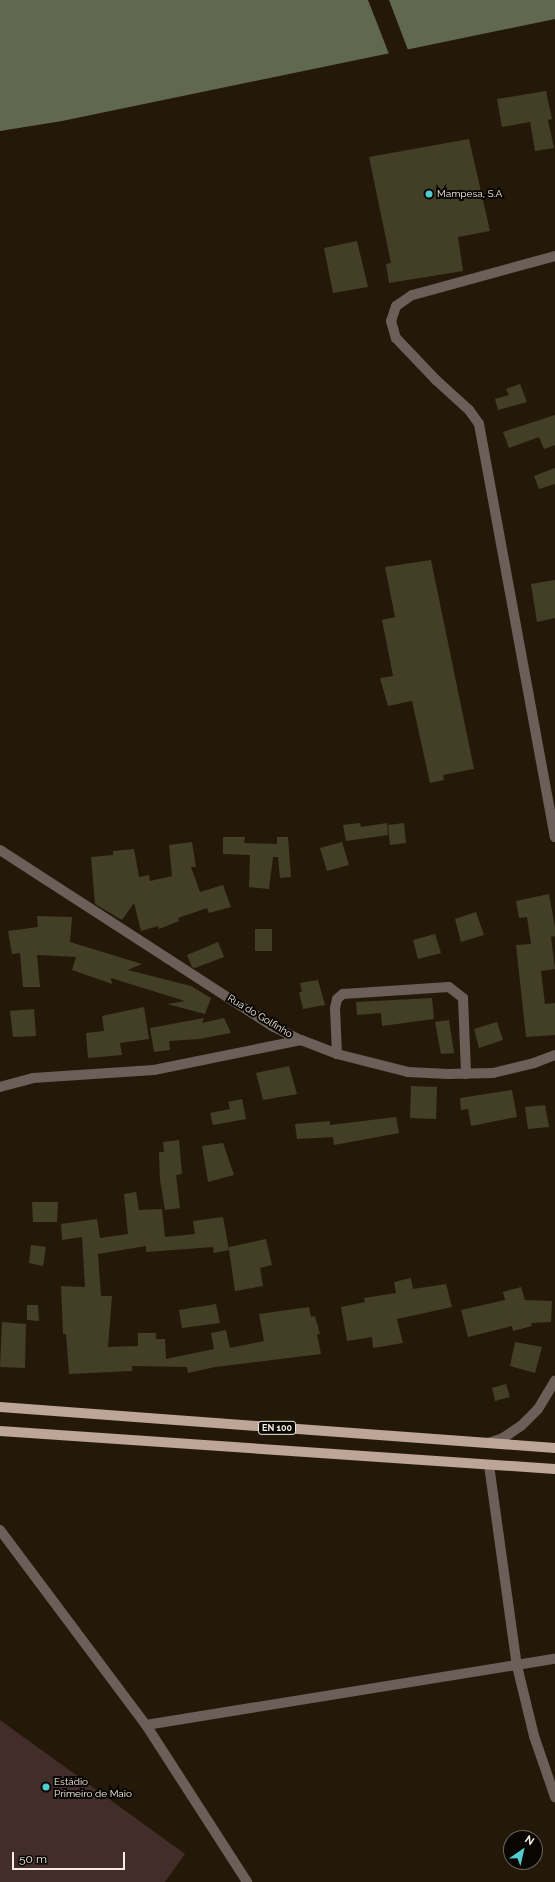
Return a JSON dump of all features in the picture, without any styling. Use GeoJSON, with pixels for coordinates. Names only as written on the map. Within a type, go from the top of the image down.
{"type":"FeatureCollection","features":[{"type":"Feature","properties":{"kind":"main road","name":"EN 100"},"geometry":{"type":"LineString","coordinates":[[0,1408],[555,1448]]}},
{"type":"Feature","properties":{"kind":"main road","name":"EN 100"},"geometry":{"type":"LineString","coordinates":[[0,1431],[555,1469]]}},
{"type":"Feature","properties":{"kind":"street"},"geometry":{"type":"LineString","coordinates":[[555,256],[412,295],[396,306],[391,321],[396,338],[436,380],[469,410],[479,424],[552,805],[555,837]]}},
{"type":"Feature","properties":{"kind":"street","name":"Rua do Golfinho"},"geometry":{"type":"LineString","coordinates":[[0,850],[5,856],[274,1026],[301,1040],[337,1054],[408,1072],[466,1074],[493,1073],[534,1063],[555,1055]]}},
{"type":"Feature","properties":{"kind":"street"},"geometry":{"type":"LineString","coordinates":[[337,1054],[335,1008],[337,999],[343,994],[449,987],[463,998],[466,1074]]}},
{"type":"Feature","properties":{"kind":"street"},"geometry":{"type":"LineString","coordinates":[[0,1087],[33,1078],[154,1070],[301,1040]]}},
{"type":"Feature","properties":{"kind":"street"},"geometry":{"type":"LineString","coordinates":[[488,1443],[503,1438],[521,1426],[538,1409],[555,1381]]}},
{"type":"Feature","properties":{"kind":"street"},"geometry":{"type":"LineString","coordinates":[[489,1465],[517,1666],[534,1736],[555,1797]]}},
{"type":"Feature","properties":{"kind":"street"},"geometry":{"type":"LineString","coordinates":[[0,1530],[146,1725],[247,1882]]}},
{"type":"Feature","properties":{"kind":"street"},"geometry":{"type":"LineString","coordinates":[[146,1725],[555,1659]]}},
{"type":"Feature","properties":{"kind":"shaded area"},"geometry":{"type":"Polygon","coordinates":[[[0,0],[555,0],[555,19],[62,121],[0,131],[0,0]]]}},
{"type":"Feature","properties":{"kind":"shaded area","name":"Estádio Primeiro de Maio"},"geometry":{"type":"Polygon","coordinates":[[[0,1720],[185,1854],[165,1882],[0,1882],[0,1720]]]}},
{"type":"Feature","properties":{"kind":"pier"},"geometry":{"type":"Polygon","coordinates":[[[368,0],[389,0],[408,50],[389,54],[368,0]]]}},
{"type":"Feature","properties":{"kind":"building"},"geometry":{"type":"Polygon","coordinates":[[[546,91],[552,119],[548,120],[554,148],[535,151],[530,122],[502,127],[497,99],[546,91]]]}},
{"type":"Feature","properties":{"kind":"building","name":"Mampesa, S.A"},"geometry":{"type":"Polygon","coordinates":[[[469,139],[490,231],[458,237],[463,271],[389,283],[386,264],[391,263],[369,157],[469,139]]]}},
{"type":"Feature","properties":{"kind":"building"},"geometry":{"type":"Polygon","coordinates":[[[357,241],[368,287],[333,293],[324,248],[357,241]]]}},
{"type":"Feature","properties":{"kind":"building"},"geometry":{"type":"Polygon","coordinates":[[[520,384],[527,402],[498,410],[495,399],[509,395],[506,389],[520,384]]]}},
{"type":"Feature","properties":{"kind":"building"},"geometry":{"type":"Polygon","coordinates":[[[555,415],[555,445],[544,449],[539,437],[509,448],[503,432],[555,415]]]}},
{"type":"Feature","properties":{"kind":"building"},"geometry":{"type":"Polygon","coordinates":[[[555,468],[555,484],[539,489],[534,476],[555,468]]]}},
{"type":"Feature","properties":{"kind":"building"},"geometry":{"type":"Polygon","coordinates":[[[431,560],[474,769],[443,775],[444,780],[430,783],[412,701],[388,706],[380,678],[393,676],[382,620],[395,617],[385,567],[431,560]]]}},
{"type":"Feature","properties":{"kind":"building"},"geometry":{"type":"Polygon","coordinates":[[[555,580],[555,618],[537,622],[531,584],[555,580]]]}},
{"type":"Feature","properties":{"kind":"building"},"geometry":{"type":"Polygon","coordinates":[[[360,823],[361,827],[387,823],[388,835],[346,841],[343,825],[360,823]]]}},
{"type":"Feature","properties":{"kind":"building"},"geometry":{"type":"Polygon","coordinates":[[[404,823],[406,843],[390,845],[388,825],[404,823]]]}},
{"type":"Feature","properties":{"kind":"building"},"geometry":{"type":"Polygon","coordinates":[[[223,837],[245,837],[244,843],[277,844],[277,837],[288,837],[291,877],[280,878],[278,857],[273,857],[269,889],[249,887],[250,855],[223,854],[223,837]]]}},
{"type":"Feature","properties":{"kind":"building"},"geometry":{"type":"Polygon","coordinates":[[[192,842],[196,867],[191,867],[200,892],[223,885],[231,907],[209,913],[207,908],[178,918],[179,921],[159,929],[158,926],[141,931],[134,903],[122,920],[95,904],[91,857],[113,855],[113,851],[134,849],[139,877],[149,875],[150,881],[172,876],[169,845],[192,842]]]}},
{"type":"Feature","properties":{"kind":"building"},"geometry":{"type":"Polygon","coordinates":[[[342,842],[349,865],[327,871],[320,848],[342,842]]]}},
{"type":"Feature","properties":{"kind":"building"},"geometry":{"type":"Polygon","coordinates":[[[549,894],[555,928],[555,936],[551,937],[555,969],[541,971],[545,1004],[555,1003],[555,1035],[526,1037],[516,945],[531,944],[527,917],[519,918],[516,901],[549,894]]]}},
{"type":"Feature","properties":{"kind":"building"},"geometry":{"type":"Polygon","coordinates":[[[476,912],[484,935],[461,942],[455,919],[476,912]]]}},
{"type":"Feature","properties":{"kind":"building"},"geometry":{"type":"Polygon","coordinates":[[[37,916],[72,917],[70,942],[142,964],[128,970],[191,986],[211,998],[205,1014],[167,1004],[185,1001],[111,978],[112,984],[72,970],[76,957],[37,955],[40,987],[23,987],[20,953],[12,954],[8,931],[38,927],[37,916]]]}},
{"type":"Feature","properties":{"kind":"building"},"geometry":{"type":"Polygon","coordinates":[[[255,929],[272,929],[272,951],[255,951],[255,929]]]}},
{"type":"Feature","properties":{"kind":"building"},"geometry":{"type":"Polygon","coordinates":[[[435,934],[441,953],[418,959],[413,940],[435,934]]]}},
{"type":"Feature","properties":{"kind":"building"},"geometry":{"type":"Polygon","coordinates":[[[218,942],[224,957],[195,968],[192,967],[187,955],[218,942]]]}},
{"type":"Feature","properties":{"kind":"building"},"geometry":{"type":"Polygon","coordinates":[[[318,980],[325,1005],[303,1009],[299,992],[302,992],[300,983],[318,980]]]}},
{"type":"Feature","properties":{"kind":"building"},"geometry":{"type":"Polygon","coordinates":[[[432,998],[434,1019],[382,1026],[381,1013],[357,1015],[356,1002],[432,998]]]}},
{"type":"Feature","properties":{"kind":"building"},"geometry":{"type":"Polygon","coordinates":[[[144,1007],[149,1039],[120,1043],[122,1055],[88,1058],[86,1033],[104,1031],[102,1016],[144,1007]]]}},
{"type":"Feature","properties":{"kind":"building"},"geometry":{"type":"Polygon","coordinates":[[[34,1009],[36,1036],[13,1037],[10,1011],[34,1009]]]}},
{"type":"Feature","properties":{"kind":"building"},"geometry":{"type":"Polygon","coordinates":[[[204,1018],[202,1023],[224,1018],[231,1033],[199,1039],[169,1041],[170,1050],[154,1052],[150,1028],[204,1018]]]}},
{"type":"Feature","properties":{"kind":"building"},"geometry":{"type":"Polygon","coordinates":[[[449,1020],[454,1053],[441,1054],[435,1022],[449,1020]]]}},
{"type":"Feature","properties":{"kind":"building"},"geometry":{"type":"Polygon","coordinates":[[[497,1022],[503,1040],[479,1048],[474,1029],[497,1022]]]}},
{"type":"Feature","properties":{"kind":"building"},"geometry":{"type":"Polygon","coordinates":[[[289,1066],[297,1094],[263,1100],[256,1073],[289,1066]]]}},
{"type":"Feature","properties":{"kind":"building"},"geometry":{"type":"Polygon","coordinates":[[[411,1086],[437,1087],[436,1119],[410,1118],[411,1086]]]}},
{"type":"Feature","properties":{"kind":"building"},"geometry":{"type":"Polygon","coordinates":[[[512,1090],[517,1117],[471,1126],[468,1109],[461,1110],[460,1098],[512,1090]]]}},
{"type":"Feature","properties":{"kind":"building"},"geometry":{"type":"Polygon","coordinates":[[[242,1099],[246,1119],[213,1125],[210,1113],[230,1109],[228,1102],[242,1099]]]}},
{"type":"Feature","properties":{"kind":"building"},"geometry":{"type":"Polygon","coordinates":[[[545,1105],[549,1127],[528,1129],[525,1107],[545,1105]]]}},
{"type":"Feature","properties":{"kind":"building"},"geometry":{"type":"Polygon","coordinates":[[[396,1117],[399,1133],[334,1145],[333,1137],[297,1139],[295,1124],[330,1121],[330,1125],[396,1117]]]}},
{"type":"Feature","properties":{"kind":"building"},"geometry":{"type":"Polygon","coordinates":[[[179,1140],[182,1174],[176,1175],[180,1208],[165,1210],[160,1180],[159,1152],[164,1152],[163,1142],[179,1140]]]}},
{"type":"Feature","properties":{"kind":"building"},"geometry":{"type":"Polygon","coordinates":[[[223,1143],[234,1175],[208,1182],[202,1146],[223,1143]]]}},
{"type":"Feature","properties":{"kind":"building"},"geometry":{"type":"Polygon","coordinates":[[[136,1192],[139,1210],[162,1209],[165,1237],[195,1234],[193,1221],[223,1217],[229,1250],[214,1253],[213,1247],[146,1252],[146,1246],[98,1254],[101,1296],[112,1296],[108,1347],[138,1346],[138,1333],[156,1333],[156,1339],[165,1339],[166,1359],[214,1349],[211,1333],[226,1330],[230,1348],[264,1341],[259,1314],[309,1307],[311,1317],[315,1316],[320,1334],[317,1334],[321,1354],[215,1367],[188,1373],[187,1367],[132,1366],[132,1371],[69,1374],[66,1334],[63,1334],[61,1286],[85,1287],[82,1237],[62,1240],[61,1224],[97,1219],[100,1238],[128,1234],[124,1194],[136,1192]]]}},
{"type":"Feature","properties":{"kind":"building"},"geometry":{"type":"Polygon","coordinates":[[[32,1202],[58,1202],[57,1222],[33,1222],[32,1202]]]}},
{"type":"Feature","properties":{"kind":"building"},"geometry":{"type":"Polygon","coordinates":[[[266,1239],[272,1265],[260,1268],[263,1286],[235,1291],[229,1247],[266,1239]]]}},
{"type":"Feature","properties":{"kind":"building"},"geometry":{"type":"Polygon","coordinates":[[[31,1245],[46,1247],[43,1266],[29,1263],[31,1245]]]}},
{"type":"Feature","properties":{"kind":"building"},"geometry":{"type":"Polygon","coordinates":[[[411,1278],[413,1289],[446,1284],[452,1307],[397,1319],[403,1343],[373,1348],[372,1337],[347,1341],[341,1307],[365,1302],[364,1298],[396,1293],[394,1282],[411,1278]]]}},
{"type":"Feature","properties":{"kind":"building"},"geometry":{"type":"Polygon","coordinates":[[[521,1287],[525,1300],[552,1301],[551,1322],[531,1323],[532,1326],[513,1331],[512,1326],[468,1337],[461,1310],[505,1300],[503,1292],[521,1287]]]}},
{"type":"Feature","properties":{"kind":"building"},"geometry":{"type":"Polygon","coordinates":[[[216,1304],[220,1323],[182,1328],[179,1310],[216,1304]]]}},
{"type":"Feature","properties":{"kind":"building"},"geometry":{"type":"Polygon","coordinates":[[[27,1305],[38,1305],[39,1321],[27,1320],[27,1305]]]}},
{"type":"Feature","properties":{"kind":"building"},"geometry":{"type":"Polygon","coordinates":[[[2,1322],[26,1324],[25,1368],[0,1367],[2,1322]]]}},
{"type":"Feature","properties":{"kind":"building"},"geometry":{"type":"Polygon","coordinates":[[[515,1342],[542,1347],[535,1373],[510,1366],[515,1342]]]}},
{"type":"Feature","properties":{"kind":"building"},"geometry":{"type":"Polygon","coordinates":[[[506,1384],[510,1397],[495,1401],[492,1388],[506,1384]]]}},
{"type":"Feature","properties":{"kind":"place","name":"Mampesa, S.A"},"geometry":{"type":"Point","coordinates":[429,194]}},
{"type":"Feature","properties":{"kind":"place","name":"Estádio Primeiro de Maio"},"geometry":{"type":"Point","coordinates":[46,1787]}}]}
